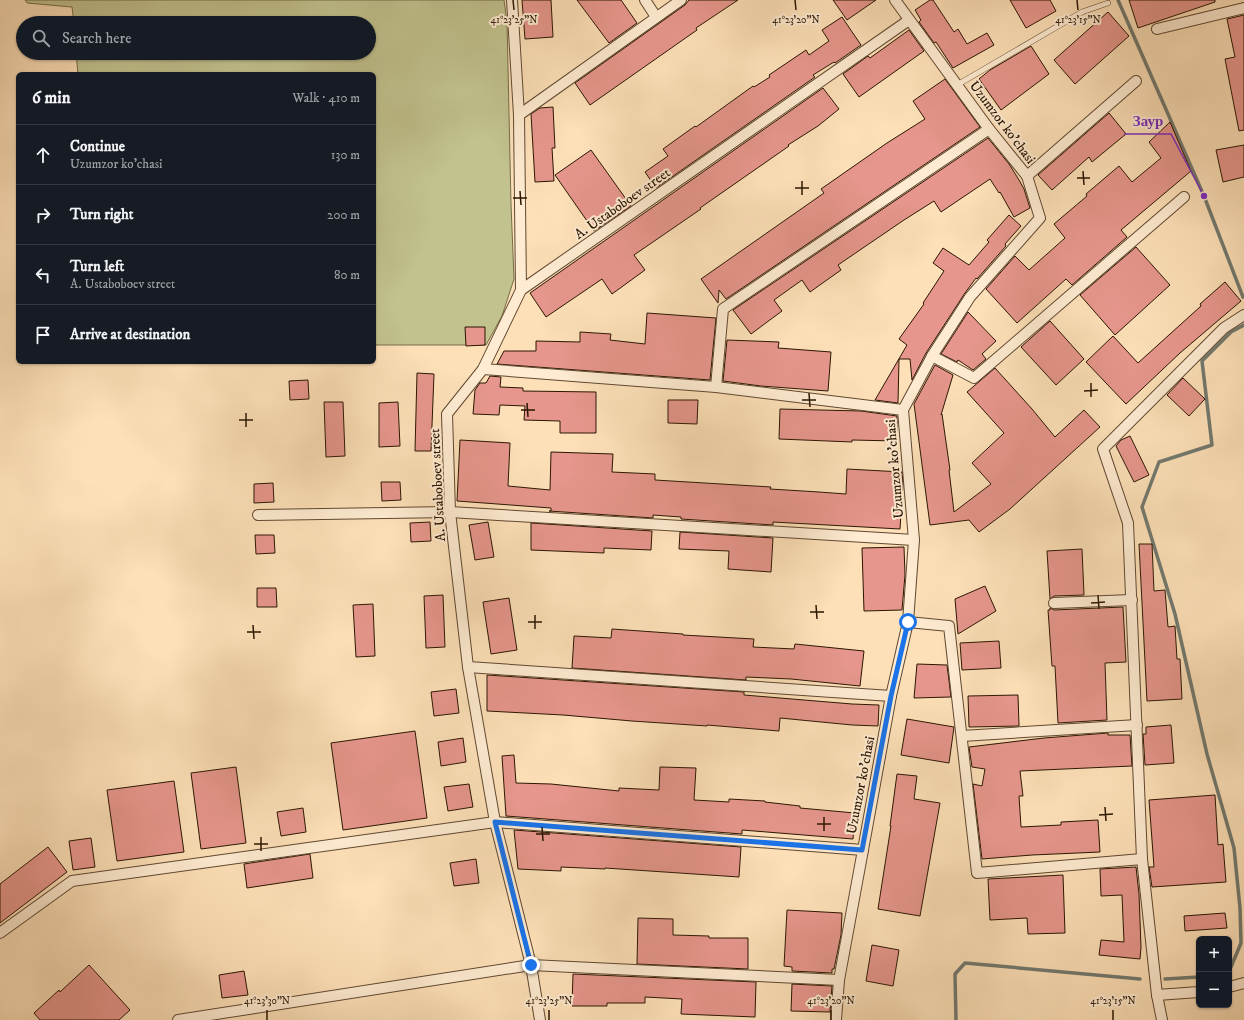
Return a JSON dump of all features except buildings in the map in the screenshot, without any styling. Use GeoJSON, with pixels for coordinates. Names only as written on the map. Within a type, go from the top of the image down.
{"type":"FeatureCollection","features":[{"type":"Feature","properties":{"kind":"street"},"geometry":{"type":"LineString","coordinates":[[512,0],[519,115],[521,290]]}},
{"type":"Feature","properties":{"kind":"street"},"geometry":{"type":"LineString","coordinates":[[645,0],[656,18]]}},
{"type":"Feature","properties":{"kind":"street"},"geometry":{"type":"LineString","coordinates":[[519,115],[681,0]]}},
{"type":"Feature","properties":{"kind":"street","name":"Uzumzor ko'chasi"},"geometry":{"type":"LineString","coordinates":[[836,1020],[839,980],[862,850],[891,696],[908,622],[914,540],[903,410],[932,356],[970,296],[1040,218],[1027,176],[989,129],[895,0]]}},
{"type":"Feature","properties":{"kind":"street"},"geometry":{"type":"LineString","coordinates":[[1157,29],[1244,8]]}},
{"type":"Feature","properties":{"kind":"street","name":"A. Ustaboboev street"},"geometry":{"type":"LineString","coordinates":[[540,1020],[531,965],[495,822],[468,668],[450,512],[447,414],[483,369],[521,290],[909,20]]}},
{"type":"Feature","properties":{"kind":"street"},"geometry":{"type":"LineString","coordinates":[[1027,176],[1136,81]]}},
{"type":"Feature","properties":{"kind":"street"},"geometry":{"type":"LineString","coordinates":[[716,387],[723,308],[989,129]]}},
{"type":"Feature","properties":{"kind":"street"},"geometry":{"type":"LineString","coordinates":[[932,356],[974,378],[1184,197]]}},
{"type":"Feature","properties":{"kind":"street"},"geometry":{"type":"LineString","coordinates":[[1162,1020],[1157,995],[1142,859],[1128,523],[1103,449],[1224,328],[1244,315]]}},
{"type":"Feature","properties":{"kind":"street"},"geometry":{"type":"LineString","coordinates":[[483,369],[716,387],[903,410]]}},
{"type":"Feature","properties":{"kind":"street"},"geometry":{"type":"LineString","coordinates":[[258,515],[450,512],[914,540]]}},
{"type":"Feature","properties":{"kind":"street"},"geometry":{"type":"LineString","coordinates":[[1054,604],[1132,600]]}},
{"type":"Feature","properties":{"kind":"street"},"geometry":{"type":"LineString","coordinates":[[908,622],[949,626],[977,873],[1142,859]]}},
{"type":"Feature","properties":{"kind":"street"},"geometry":{"type":"LineString","coordinates":[[468,668],[891,696]]}},
{"type":"Feature","properties":{"kind":"street"},"geometry":{"type":"LineString","coordinates":[[962,736],[1137,725]]}},
{"type":"Feature","properties":{"kind":"street"},"geometry":{"type":"LineString","coordinates":[[0,933],[72,881],[495,822],[862,850]]}},
{"type":"Feature","properties":{"kind":"street"},"geometry":{"type":"LineString","coordinates":[[178,1020],[531,965],[839,980]]}},
{"type":"Feature","properties":{"kind":"street"},"geometry":{"type":"LineString","coordinates":[[1232,987],[1244,983]]}},
{"type":"Feature","properties":{"kind":"street"},"geometry":{"type":"LineString","coordinates":[[1157,995],[1196,992]]}},
{"type":"Feature","properties":{"kind":"lane"},"geometry":{"type":"LineString","coordinates":[[957,85],[1082,12],[1108,3]]}},
{"type":"Feature","properties":{"kind":"green space"},"geometry":{"type":"Polygon","coordinates":[[[25,0],[504,0],[507,22],[514,279],[502,316],[486,345],[376,345],[376,72],[78,72],[77,60],[376,60],[376,16],[73,16],[72,7],[27,3],[25,0]]]}},
{"type":"Feature","properties":{"kind":"waterway"},"geometry":{"type":"LineString","coordinates":[[1118,0],[1204,196],[1243,297]]}},
{"type":"Feature","properties":{"kind":"waterway"},"geometry":{"type":"LineString","coordinates":[[1232,965],[1241,943],[1240,908],[1234,848],[1207,754],[1175,614],[1142,507],[1159,462],[1212,445],[1202,361],[1231,332],[1244,325]]}},
{"type":"Feature","properties":{"kind":"waterway"},"geometry":{"type":"LineString","coordinates":[[956,1020],[955,974],[965,963],[1140,979]]}},
{"type":"Feature","properties":{"kind":"waterway"},"geometry":{"type":"LineString","coordinates":[[1165,979],[1196,977]]}},
{"type":"Feature","properties":{"kind":"place","name":"Заур"},"geometry":{"type":"Point","coordinates":[1204,196]}},
{"type":"Feature","properties":{"kind":"route"},"geometry":{"type":"LineString","coordinates":[[531,965],[495,822],[862,850],[891,696],[908,622]]}}]}
